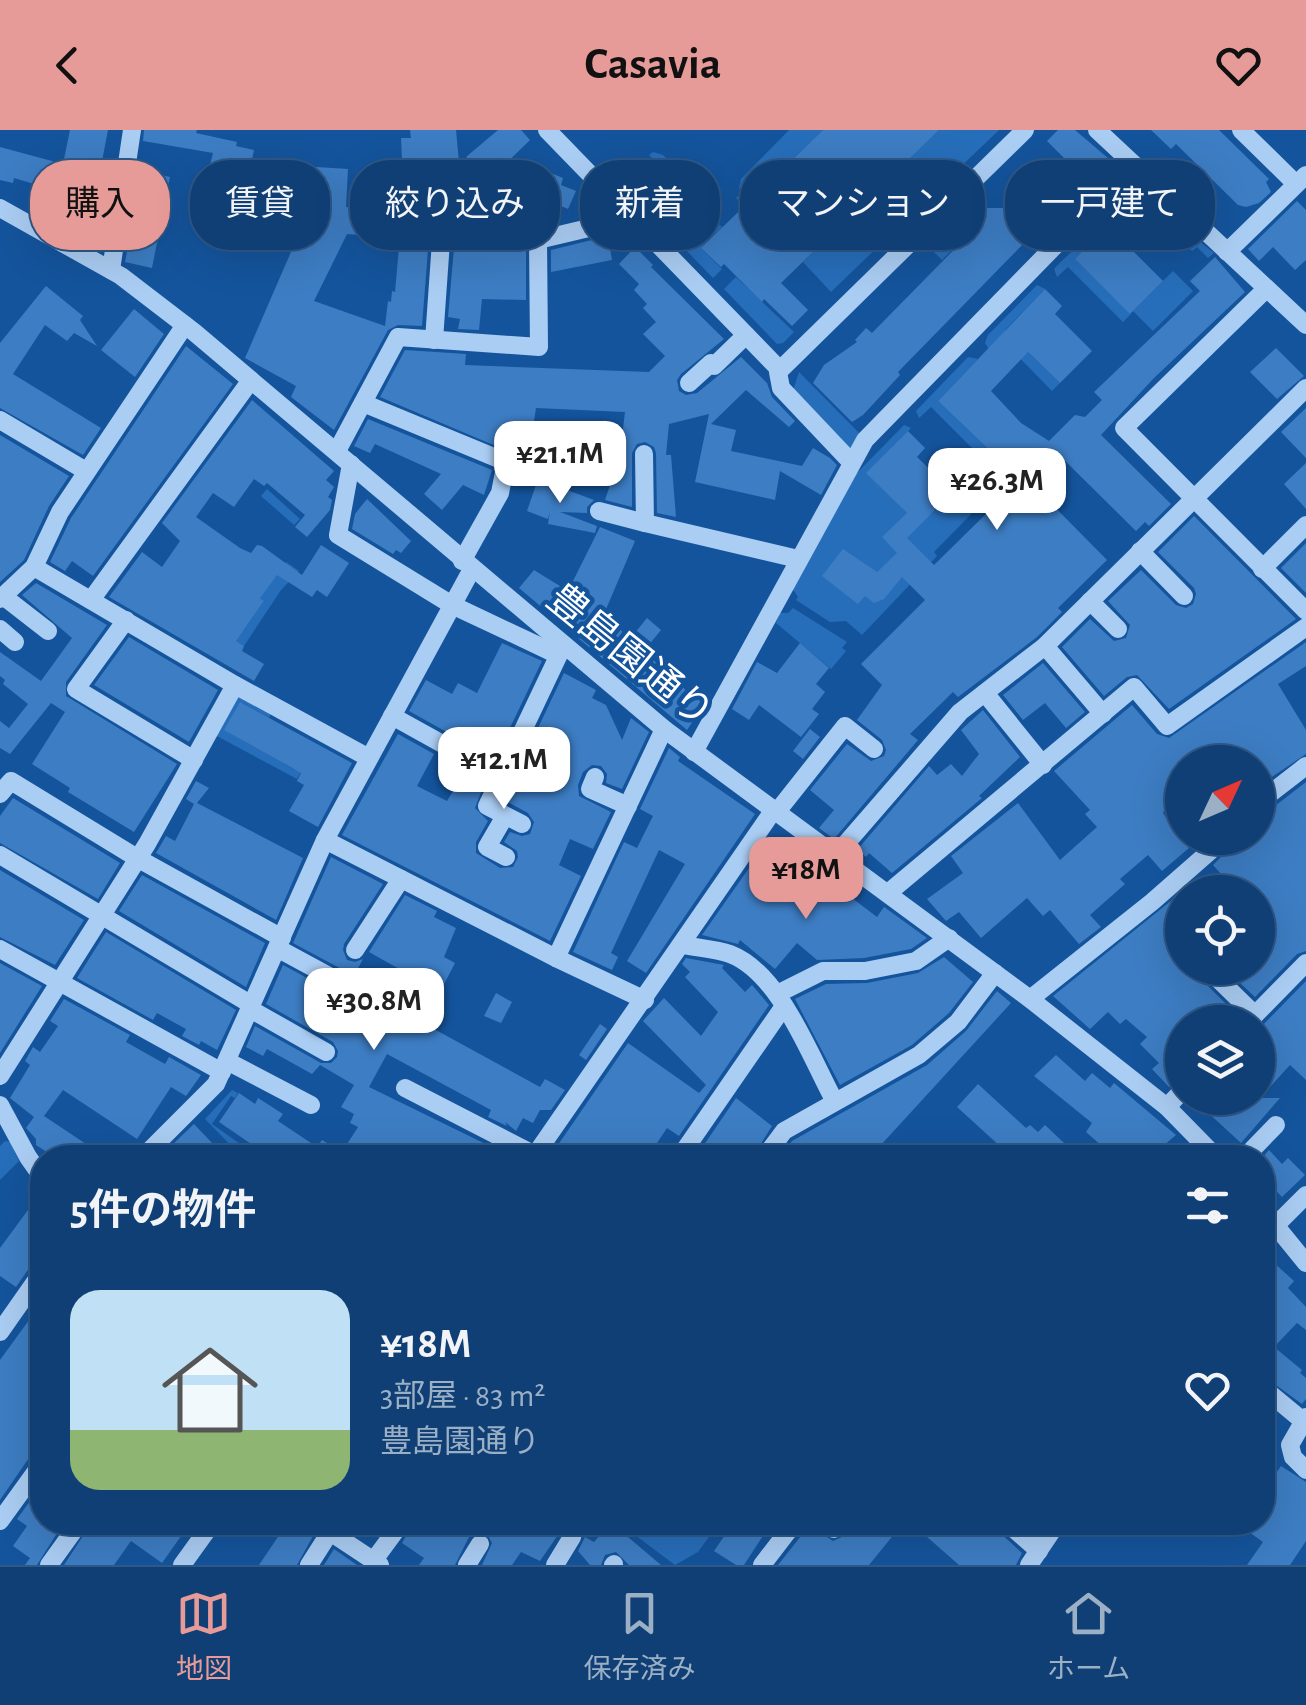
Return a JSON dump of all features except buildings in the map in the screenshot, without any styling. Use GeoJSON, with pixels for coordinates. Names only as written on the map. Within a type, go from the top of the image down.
{"type":"FeatureCollection","features":[{"type":"Feature","properties":{"kind":"street"},"geometry":{"type":"LineString","coordinates":[[111,270],[132,130]]}},
{"type":"Feature","properties":{"kind":"street"},"geometry":{"type":"LineString","coordinates":[[547,130],[580,165]]}},
{"type":"Feature","properties":{"kind":"street"},"geometry":{"type":"LineString","coordinates":[[780,370],[1025,130]]}},
{"type":"Feature","properties":{"kind":"street"},"geometry":{"type":"LineString","coordinates":[[1097,130],[1129,160]]}},
{"type":"Feature","properties":{"kind":"street"},"geometry":{"type":"LineString","coordinates":[[1227,252],[1301,180],[1241,130]]}},
{"type":"Feature","properties":{"kind":"street","name":"豊島園通り"},"geometry":{"type":"LineString","coordinates":[[0,208],[111,270],[185,325],[344,457],[561,650],[1030,999],[1165,1105]]}},
{"type":"Feature","properties":{"kind":"street"},"geometry":{"type":"LineString","coordinates":[[506,857],[487,847],[514,820],[487,806],[561,650],[452,605],[338,534],[344,457],[363,402],[398,336],[539,348],[538,240],[580,230]]}},
{"type":"Feature","properties":{"kind":"street"},"geometry":{"type":"LineString","coordinates":[[1215,241],[1306,325]]}},
{"type":"Feature","properties":{"kind":"street"},"geometry":{"type":"LineString","coordinates":[[434,340],[440,250]]}},
{"type":"Feature","properties":{"kind":"street"},"geometry":{"type":"LineString","coordinates":[[662,250],[780,370],[781,388],[852,462]]}},
{"type":"Feature","properties":{"kind":"street"},"geometry":{"type":"LineString","coordinates":[[694,752],[865,440],[1050,250]]}},
{"type":"Feature","properties":{"kind":"street"},"geometry":{"type":"LineString","coordinates":[[1266,289],[1124,428],[1306,610]]}},
{"type":"Feature","properties":{"kind":"street"},"geometry":{"type":"LineString","coordinates":[[48,631],[2,597],[34,567],[60,512],[185,325]]}},
{"type":"Feature","properties":{"kind":"street"},"geometry":{"type":"LineString","coordinates":[[690,383],[746,335]]}},
{"type":"Feature","properties":{"kind":"street"},"geometry":{"type":"LineString","coordinates":[[91,600],[251,380]]}},
{"type":"Feature","properties":{"kind":"street"},"geometry":{"type":"LineString","coordinates":[[836,856],[960,712],[1045,646],[1306,388]]}},
{"type":"Feature","properties":{"kind":"street"},"geometry":{"type":"LineString","coordinates":[[155,1145],[216,1084],[325,840],[452,605],[500,493],[506,462],[363,402]]}},
{"type":"Feature","properties":{"kind":"street"},"geometry":{"type":"LineString","coordinates":[[0,420],[86,471]]}},
{"type":"Feature","properties":{"kind":"street"},"geometry":{"type":"LineString","coordinates":[[644,454],[645,523]]}},
{"type":"Feature","properties":{"kind":"street"},"geometry":{"type":"LineString","coordinates":[[599,511],[798,559]]}},
{"type":"Feature","properties":{"kind":"street"},"geometry":{"type":"LineString","coordinates":[[1262,569],[1306,525]]}},
{"type":"Feature","properties":{"kind":"street"},"geometry":{"type":"LineString","coordinates":[[1140,551],[1184,596]]}},
{"type":"Feature","properties":{"kind":"street"},"geometry":{"type":"LineString","coordinates":[[34,567],[369,758]]}},
{"type":"Feature","properties":{"kind":"street"},"geometry":{"type":"LineString","coordinates":[[1090,601],[1118,629]]}},
{"type":"Feature","properties":{"kind":"street"},"geometry":{"type":"LineString","coordinates":[[126,620],[76,689],[194,760]]}},
{"type":"Feature","properties":{"kind":"street"},"geometry":{"type":"LineString","coordinates":[[888,893],[1134,687],[1167,726],[1306,627]]}},
{"type":"Feature","properties":{"kind":"street"},"geometry":{"type":"LineString","coordinates":[[1045,646],[1103,714]]}},
{"type":"Feature","properties":{"kind":"street"},"geometry":{"type":"LineString","coordinates":[[0,1076],[137,858],[235,685]]}},
{"type":"Feature","properties":{"kind":"street"},"geometry":{"type":"LineString","coordinates":[[984,693],[1043,765]]}},
{"type":"Feature","properties":{"kind":"street"},"geometry":{"type":"LineString","coordinates":[[392,716],[502,777]]}},
{"type":"Feature","properties":{"kind":"street"},"geometry":{"type":"LineString","coordinates":[[542,1145],[774,812],[845,726],[874,749]]}},
{"type":"Feature","properties":{"kind":"street"},"geometry":{"type":"LineString","coordinates":[[556,958],[664,729]]}},
{"type":"Feature","properties":{"kind":"street"},"geometry":{"type":"LineString","coordinates":[[1275,790],[1306,766]]}},
{"type":"Feature","properties":{"kind":"street"},"geometry":{"type":"LineString","coordinates":[[595,778],[590,789],[628,806]]}},
{"type":"Feature","properties":{"kind":"street"},"geometry":{"type":"LineString","coordinates":[[0,794],[11,780],[338,982]]}},
{"type":"Feature","properties":{"kind":"street"},"geometry":{"type":"LineString","coordinates":[[325,840],[645,1000]]}},
{"type":"Feature","properties":{"kind":"street"},"geometry":{"type":"LineString","coordinates":[[0,855],[326,1052]]}},
{"type":"Feature","properties":{"kind":"street"},"geometry":{"type":"LineString","coordinates":[[1030,999],[1197,855]]}},
{"type":"Feature","properties":{"kind":"street"},"geometry":{"type":"LineString","coordinates":[[355,950],[401,879]]}},
{"type":"Feature","properties":{"kind":"street"},"geometry":{"type":"LineString","coordinates":[[687,1145],[781,1000],[823,971],[865,971],[916,961],[949,938]]}},
{"type":"Feature","properties":{"kind":"street"},"geometry":{"type":"LineString","coordinates":[[683,945],[731,954],[754,969],[781,1000],[834,1100]]}},
{"type":"Feature","properties":{"kind":"street"},"geometry":{"type":"LineString","coordinates":[[0,949],[224,1066],[311,1105]]}},
{"type":"Feature","properties":{"kind":"street"},"geometry":{"type":"LineString","coordinates":[[774,1145],[784,1131],[920,1054],[958,1022],[994,973]]}},
{"type":"Feature","properties":{"kind":"street"},"geometry":{"type":"LineString","coordinates":[[1267,1005],[1302,973]]}},
{"type":"Feature","properties":{"kind":"street"},"geometry":{"type":"LineString","coordinates":[[1222,985],[1239,1005]]}},
{"type":"Feature","properties":{"kind":"street"},"geometry":{"type":"LineString","coordinates":[[404,1088],[513,1145]]}},
{"type":"Feature","properties":{"kind":"street"},"geometry":{"type":"LineString","coordinates":[[0,1105],[30,1161]]}},
{"type":"Feature","properties":{"kind":"street","name":"豊島園通り"},"geometry":{"type":"LineString","coordinates":[[1175,1115],[1204,1145]]}},
{"type":"Feature","properties":{"kind":"street"},"geometry":{"type":"LineString","coordinates":[[1257,1145],[1276,1125]]}},
{"type":"Feature","properties":{"kind":"street"},"geometry":{"type":"LineString","coordinates":[[1275,1226],[1306,1195]]}},
{"type":"Feature","properties":{"kind":"street"},"geometry":{"type":"LineString","coordinates":[[1275,1237],[1306,1263]]}},
{"type":"Feature","properties":{"kind":"street"},"geometry":{"type":"LineString","coordinates":[[0,1332],[30,1289]]}},
{"type":"Feature","properties":{"kind":"street"},"geometry":{"type":"LineString","coordinates":[[1275,1397],[1304,1419],[1290,1446],[1293,1457],[1306,1470]]}},
{"type":"Feature","properties":{"kind":"street"},"geometry":{"type":"LineString","coordinates":[[0,1521],[30,1480]]}},
{"type":"Feature","properties":{"kind":"street"},"geometry":{"type":"LineString","coordinates":[[49,1565],[71,1535]]}},
{"type":"Feature","properties":{"kind":"street"},"geometry":{"type":"LineString","coordinates":[[182,1565],[203,1535]]}},
{"type":"Feature","properties":{"kind":"street"},"geometry":{"type":"LineString","coordinates":[[309,1565],[319,1535]]}},
{"type":"Feature","properties":{"kind":"street"},"geometry":{"type":"LineString","coordinates":[[334,1535],[373,1562],[393,1535]]}},
{"type":"Feature","properties":{"kind":"street"},"geometry":{"type":"LineString","coordinates":[[562,1562],[572,1535]]}},
{"type":"Feature","properties":{"kind":"street"},"geometry":{"type":"LineString","coordinates":[[762,1565],[785,1535]]}},
{"type":"Feature","properties":{"kind":"street"},"geometry":{"type":"LineString","coordinates":[[1016,1535],[1034,1558],[1049,1535]]}},
{"type":"Feature","properties":{"kind":"street"},"geometry":{"type":"LineString","coordinates":[[467,1565],[480,1544]]}},
{"type":"Feature","properties":{"kind":"shaded area"},"geometry":{"type":"Polygon","coordinates":[[[789,130],[823,130],[792,160],[760,160],[789,130]]]}},
{"type":"Feature","properties":{"kind":"shaded area"},"geometry":{"type":"Polygon","coordinates":[[[939,130],[999,130],[968,160],[907,160],[939,130]]]}},
{"type":"Feature","properties":{"kind":"shaded area"},"geometry":{"type":"Polygon","coordinates":[[[653,152],[668,160],[654,160],[649,155],[653,152]]]}},
{"type":"Feature","properties":{"kind":"shaded area"},"geometry":{"type":"Polygon","coordinates":[[[686,250],[703,250],[722,269],[713,278],[686,250]]]}},
{"type":"Feature","properties":{"kind":"shaded area"},"geometry":{"type":"Polygon","coordinates":[[[815,250],[874,250],[831,292],[803,262],[815,250]]]}},
{"type":"Feature","properties":{"kind":"shaded area"},"geometry":{"type":"Polygon","coordinates":[[[932,250],[952,250],[942,260],[932,250]]]}},
{"type":"Feature","properties":{"kind":"shaded area"},"geometry":{"type":"Polygon","coordinates":[[[1074,250],[1084,250],[1075,259],[1131,314],[1123,322],[1068,267],[1057,277],[1054,269],[1074,250]]]}},
{"type":"Feature","properties":{"kind":"shaded area"},"geometry":{"type":"Polygon","coordinates":[[[1173,271],[1193,291],[1153,331],[1133,311],[1173,271]]]}},
{"type":"Feature","properties":{"kind":"shaded area"},"geometry":{"type":"Polygon","coordinates":[[[736,277],[794,332],[783,343],[777,344],[724,289],[736,277]]]}},
{"type":"Feature","properties":{"kind":"shaded area"},"geometry":{"type":"Polygon","coordinates":[[[1037,285],[1045,289],[1005,330],[1060,383],[1052,391],[1000,338],[989,349],[985,343],[988,335],[1037,285]]]}},
{"type":"Feature","properties":{"kind":"shaded area"},"geometry":{"type":"Polygon","coordinates":[[[968,357],[978,359],[938,401],[1004,465],[1036,433],[1044,442],[1004,480],[931,407],[919,418],[916,411],[968,357]]]}},
{"type":"Feature","properties":{"kind":"shaded area"},"geometry":{"type":"Polygon","coordinates":[[[799,372],[863,437],[848,451],[792,394],[799,372]]]}},
{"type":"Feature","properties":{"kind":"shaded area"},"geometry":{"type":"Polygon","coordinates":[[[904,425],[911,428],[867,473],[919,525],[937,508],[943,513],[971,486],[985,500],[862,635],[846,621],[830,622],[796,600],[792,588],[855,475],[904,425]]]}},
{"type":"Feature","properties":{"kind":"shaded area"},"geometry":{"type":"Polygon","coordinates":[[[267,489],[300,519],[294,525],[261,496],[267,489]]]}},
{"type":"Feature","properties":{"kind":"shaded area"},"geometry":{"type":"Polygon","coordinates":[[[286,562],[299,571],[281,590],[244,646],[198,619],[243,631],[264,601],[258,596],[286,562]]]}},
{"type":"Feature","properties":{"kind":"shaded area"},"geometry":{"type":"Polygon","coordinates":[[[793,608],[847,642],[842,648],[846,651],[831,669],[776,623],[780,613],[793,608]]]}},
{"type":"Feature","properties":{"kind":"shaded area"},"geometry":{"type":"Polygon","coordinates":[[[236,695],[272,711],[269,718],[242,703],[227,731],[295,770],[302,770],[297,779],[215,735],[236,695]]]}},
{"type":"Feature","properties":{"kind":"shaded area"},"geometry":{"type":"Polygon","coordinates":[[[232,1090],[238,1093],[235,1098],[231,1096],[212,1124],[242,1145],[230,1145],[205,1119],[232,1090]]]}},
{"type":"Feature","properties":{"kind":"shaded area"},"geometry":{"type":"Polygon","coordinates":[[[10,1142],[19,1161],[0,1180],[0,1146],[10,1142]]]}},
{"type":"Feature","properties":{"kind":"shaded area"},"geometry":{"type":"Polygon","coordinates":[[[635,1535],[710,1535],[698,1552],[675,1565],[635,1535]]]}}]}
